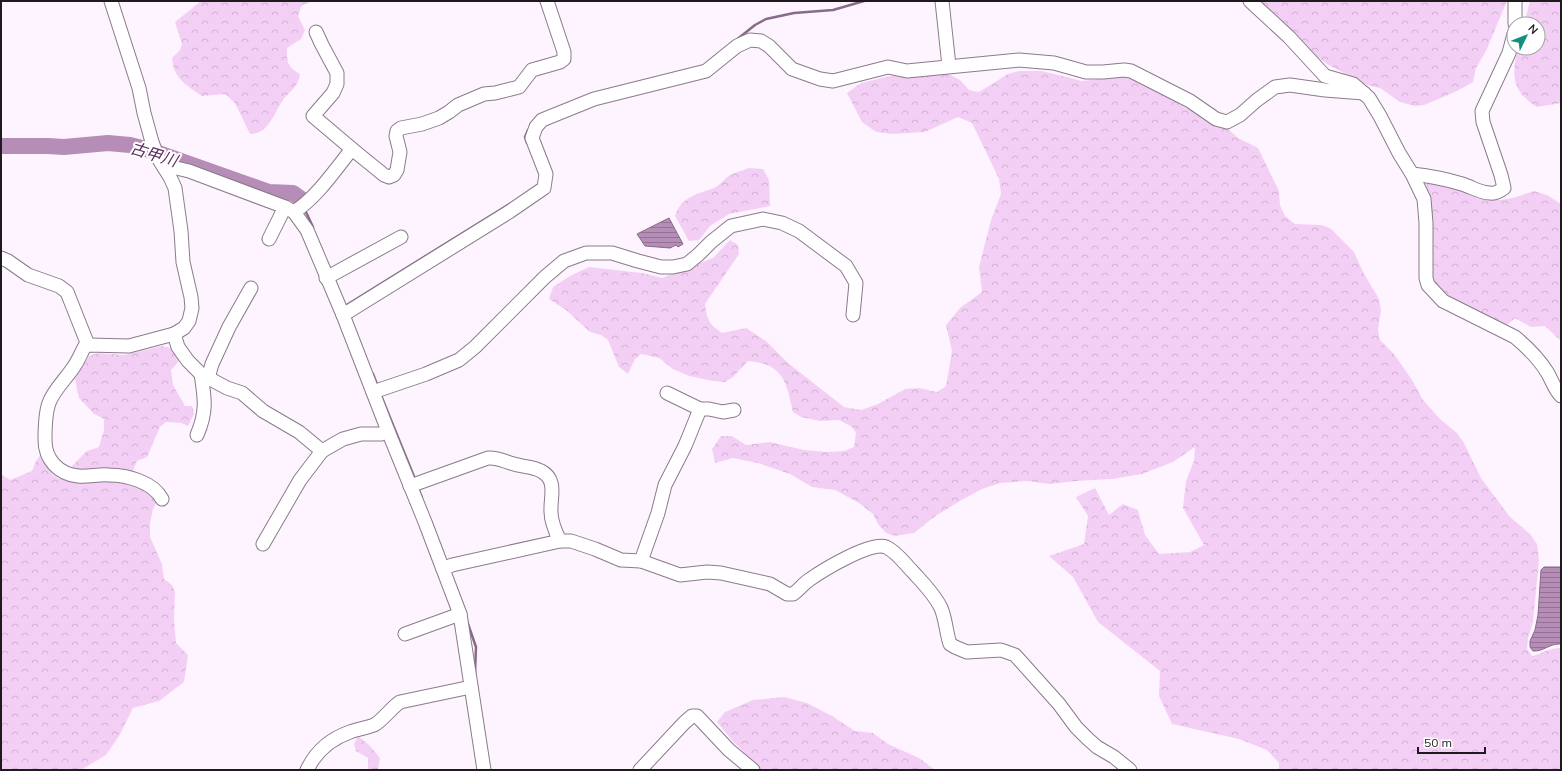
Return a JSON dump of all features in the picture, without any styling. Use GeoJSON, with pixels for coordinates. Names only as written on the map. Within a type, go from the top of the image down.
{"type":"FeatureCollection","features":[{"type":"Feature","properties":{"kind":"street"},"geometry":{"type":"LineString","coordinates":[[111,1],[139,88],[152,142],[158,158],[175,188],[181,230],[183,262],[192,308],[189,321],[184,328],[174,334],[129,346],[85,346],[75,365],[48,404],[45,429],[45,450],[56,467],[67,474],[79,476],[109,475],[130,477],[151,487],[162,499]]}},
{"type":"Feature","properties":{"kind":"street"},"geometry":{"type":"LineString","coordinates":[[316,32],[337,73],[337,84],[333,93],[313,116],[384,175],[389,177],[394,175],[397,170],[400,152],[396,136],[401,128],[422,124],[439,118],[458,105],[484,94],[519,87],[532,70],[560,62],[564,59],[564,52],[547,1]]}},
{"type":"Feature","properties":{"kind":"street"},"geometry":{"type":"LineString","coordinates":[[942,1],[949,66]]}},
{"type":"Feature","properties":{"kind":"street"},"geometry":{"type":"LineString","coordinates":[[1250,1],[1289,37],[1326,76],[1353,84],[1369,98],[1412,174],[1424,199],[1426,223],[1426,278],[1428,285],[1443,301],[1516,337],[1547,372],[1554,387],[1561,396]]}},
{"type":"Feature","properties":{"kind":"street"},"geometry":{"type":"LineString","coordinates":[[1515,1],[1515,16]]}},
{"type":"Feature","properties":{"kind":"street"},"geometry":{"type":"LineString","coordinates":[[342,315],[509,212],[544,188],[546,174],[532,138],[536,127],[542,120],[594,99],[706,71],[737,46],[750,40],[761,41],[769,46],[792,69],[820,79],[833,81],[888,67],[907,71],[1019,60],[1054,63],[1086,72],[1131,71],[1190,101],[1216,119],[1228,122],[1240,115],[1275,87],[1290,85],[1364,93]]}},
{"type":"Feature","properties":{"kind":"street"},"geometry":{"type":"LineString","coordinates":[[1412,174],[1442,178],[1481,192],[1492,194],[1504,188],[1483,122],[1482,111],[1508,56]]}},
{"type":"Feature","properties":{"kind":"street"},"geometry":{"type":"LineString","coordinates":[[269,239],[290,209],[307,202],[316,194],[352,149]]}},
{"type":"Feature","properties":{"kind":"street"},"geometry":{"type":"LineString","coordinates":[[164,167],[172,167],[189,171],[290,209],[307,230],[373,392],[460,614],[484,770]]}},
{"type":"Feature","properties":{"kind":"street"},"geometry":{"type":"LineString","coordinates":[[373,392],[426,374],[459,360],[475,347],[532,292],[545,277],[564,261],[586,253],[612,253],[638,262],[662,267],[673,267],[687,264],[731,226],[763,218],[782,223],[799,231],[846,266],[856,283],[853,315]]}},
{"type":"Feature","properties":{"kind":"street"},"geometry":{"type":"LineString","coordinates":[[326,278],[400,237]]}},
{"type":"Feature","properties":{"kind":"street"},"geometry":{"type":"LineString","coordinates":[[1,258],[28,275],[59,286],[67,292],[88,345]]}},
{"type":"Feature","properties":{"kind":"street"},"geometry":{"type":"LineString","coordinates":[[197,435],[205,410],[204,376],[212,364],[229,327],[251,288]]}},
{"type":"Feature","properties":{"kind":"street"},"geometry":{"type":"LineString","coordinates":[[174,334],[178,347],[188,361],[204,376],[227,388],[242,393],[263,411],[300,432],[322,451]]}},
{"type":"Feature","properties":{"kind":"street"},"geometry":{"type":"LineString","coordinates":[[667,393],[700,409],[723,412],[734,410]]}},
{"type":"Feature","properties":{"kind":"street"},"geometry":{"type":"LineString","coordinates":[[641,561],[656,518],[665,485],[685,446],[700,409]]}},
{"type":"Feature","properties":{"kind":"street"},"geometry":{"type":"LineString","coordinates":[[263,544],[300,480],[322,451],[343,439],[361,434],[381,434],[388,431]]}},
{"type":"Feature","properties":{"kind":"street"},"geometry":{"type":"LineString","coordinates":[[410,486],[488,458],[498,458],[517,465],[540,470],[552,481],[552,520],[560,541]]}},
{"type":"Feature","properties":{"kind":"street"},"geometry":{"type":"LineString","coordinates":[[443,569],[560,541],[571,541],[621,560],[641,561],[680,575],[721,572],[770,584],[787,594],[794,594],[808,581],[822,572],[860,552],[876,546],[886,547],[898,555],[936,599],[946,622],[950,644],[955,648],[967,652],[1001,650],[1015,655],[1049,692],[1076,727],[1088,739],[1130,770]]}},
{"type":"Feature","properties":{"kind":"street"},"geometry":{"type":"LineString","coordinates":[[406,634],[460,614]]}},
{"type":"Feature","properties":{"kind":"street"},"geometry":{"type":"LineString","coordinates":[[307,770],[312,759],[321,748],[332,740],[350,731],[375,725],[391,708],[400,702],[471,687]]}},
{"type":"Feature","properties":{"kind":"street"},"geometry":{"type":"LineString","coordinates":[[640,770],[692,716],[697,716],[730,750],[753,770]]}},
{"type":"Feature","properties":{"kind":"green space"},"geometry":{"type":"Polygon","coordinates":[[[201,1],[314,1],[302,5],[298,16],[305,30],[301,39],[287,48],[287,57],[290,66],[300,74],[298,82],[283,100],[270,122],[262,131],[250,134],[235,103],[225,94],[202,96],[181,80],[175,71],[172,58],[180,50],[182,44],[175,22],[201,1]]]}},
{"type":"Feature","properties":{"kind":"green space"},"geometry":{"type":"Polygon","coordinates":[[[1254,1],[1507,1],[1486,51],[1476,68],[1473,82],[1455,92],[1424,105],[1415,106],[1400,102],[1380,88],[1366,85],[1327,64],[1296,42],[1254,1]]]}},
{"type":"Feature","properties":{"kind":"green space"},"geometry":{"type":"Polygon","coordinates":[[[1530,1],[1561,1],[1561,103],[1537,107],[1522,95],[1518,89],[1514,75],[1516,56],[1546,56],[1546,16],[1526,16],[1530,1]]]}},
{"type":"Feature","properties":{"kind":"green space"},"geometry":{"type":"Polygon","coordinates":[[[1019,71],[1042,71],[1082,81],[1127,76],[1145,84],[1184,107],[1226,127],[1238,138],[1258,148],[1279,191],[1280,205],[1285,216],[1295,224],[1321,225],[1330,228],[1354,252],[1363,272],[1379,299],[1381,310],[1378,330],[1380,340],[1394,354],[1412,380],[1423,400],[1440,419],[1457,433],[1464,443],[1481,478],[1510,517],[1530,534],[1537,544],[1539,560],[1533,622],[1528,638],[1527,649],[1532,656],[1561,648],[1561,770],[1279,770],[1279,763],[1267,750],[1239,739],[1172,724],[1159,696],[1160,671],[1098,622],[1073,577],[1049,556],[1084,544],[1088,516],[1076,497],[1095,488],[1109,515],[1123,504],[1138,510],[1145,535],[1159,554],[1190,552],[1204,545],[1183,508],[1186,481],[1194,461],[1195,447],[1173,462],[1142,474],[1112,479],[1050,484],[1027,481],[1000,483],[982,489],[960,501],[934,517],[914,533],[895,536],[886,533],[878,524],[873,514],[859,503],[835,490],[812,487],[790,474],[758,463],[733,458],[715,463],[712,449],[721,436],[732,436],[746,445],[770,442],[804,450],[826,452],[844,451],[854,447],[856,433],[852,427],[839,420],[820,421],[801,417],[793,412],[785,383],[781,376],[769,366],[748,361],[733,377],[725,382],[713,381],[689,376],[673,369],[659,358],[641,354],[635,359],[628,374],[619,367],[608,340],[601,335],[590,332],[566,310],[549,299],[553,287],[570,276],[589,267],[642,273],[662,278],[713,258],[730,240],[738,245],[739,254],[705,304],[709,321],[722,333],[746,328],[766,341],[788,363],[844,407],[861,410],[878,404],[905,389],[919,388],[937,392],[946,386],[952,351],[946,325],[960,308],[982,292],[979,267],[991,220],[1001,194],[999,179],[972,123],[958,117],[925,132],[892,134],[876,132],[862,122],[847,93],[861,83],[886,77],[945,72],[960,80],[969,90],[979,92],[1008,74],[1019,71]]]}},
{"type":"Feature","properties":{"kind":"green space"},"geometry":{"type":"Polygon","coordinates":[[[748,168],[763,169],[769,180],[770,206],[729,214],[710,226],[699,240],[689,241],[675,216],[682,204],[697,194],[716,187],[730,175],[748,168]]]}},
{"type":"Feature","properties":{"kind":"green space"},"geometry":{"type":"Polygon","coordinates":[[[1433,181],[1453,187],[1478,199],[1500,200],[1513,198],[1534,191],[1547,195],[1561,204],[1561,341],[1545,326],[1531,327],[1515,318],[1507,325],[1486,317],[1457,301],[1439,287],[1432,279],[1425,192],[1427,183],[1433,181]]]}},
{"type":"Feature","properties":{"kind":"green space"},"geometry":{"type":"Polygon","coordinates":[[[162,346],[173,349],[180,360],[171,370],[173,385],[185,406],[192,406],[194,414],[188,426],[181,423],[166,422],[160,427],[147,457],[137,461],[129,481],[159,498],[153,509],[150,523],[150,537],[162,564],[164,579],[172,585],[175,592],[174,619],[176,643],[188,655],[184,682],[159,701],[133,708],[119,736],[106,755],[81,770],[1,770],[1,474],[10,480],[32,471],[41,454],[53,475],[59,479],[87,451],[99,447],[104,430],[104,419],[94,414],[79,398],[75,379],[89,356],[98,353],[124,355],[162,346]]]}},
{"type":"Feature","properties":{"kind":"green space"},"geometry":{"type":"Polygon","coordinates":[[[784,697],[807,703],[832,716],[855,731],[873,733],[888,744],[919,758],[935,770],[761,770],[717,722],[725,712],[753,700],[784,697]]]}},
{"type":"Feature","properties":{"kind":"green space"},"geometry":{"type":"Polygon","coordinates":[[[358,736],[370,746],[380,758],[378,770],[368,770],[368,758],[356,751],[354,744],[358,736]]]}},
{"type":"Feature","properties":{"kind":"shaded area"},"geometry":{"type":"Polygon","coordinates":[[[669,218],[683,244],[678,247],[676,245],[670,248],[645,246],[637,234],[669,218]]]}},
{"type":"Feature","properties":{"kind":"shaded area"},"geometry":{"type":"Polygon","coordinates":[[[1544,567],[1561,567],[1561,644],[1533,651],[1530,647],[1530,641],[1535,630],[1538,615],[1541,570],[1544,567]]]}},
{"type":"Feature","properties":{"kind":"waterway"},"geometry":{"type":"LineString","coordinates":[[735,41],[755,25],[766,19],[794,13],[833,10],[864,1]]}},
{"type":"Feature","properties":{"kind":"waterway"},"geometry":{"type":"LineString","coordinates":[[527,143],[525,137],[528,130]]}},
{"type":"Feature","properties":{"kind":"waterway","name":"古甲川"},"geometry":{"type":"LineString","coordinates":[[1,146],[64,147],[108,143],[130,145],[150,150],[269,192],[293,193],[300,198]]}},
{"type":"Feature","properties":{"kind":"waterway"},"geometry":{"type":"LineString","coordinates":[[345,306],[511,203]]}},
{"type":"Feature","properties":{"kind":"waterway"},"geometry":{"type":"LineString","coordinates":[[305,210],[313,227]]}},
{"type":"Feature","properties":{"kind":"waterway"},"geometry":{"type":"LineString","coordinates":[[373,374],[378,387]]}},
{"type":"Feature","properties":{"kind":"waterway"},"geometry":{"type":"LineString","coordinates":[[380,393],[415,479]]}},
{"type":"Feature","properties":{"kind":"waterway"},"geometry":{"type":"LineString","coordinates":[[418,488],[422,498]]}},
{"type":"Feature","properties":{"kind":"waterway"},"geometry":{"type":"LineString","coordinates":[[467,621],[476,647],[475,674]]}}]}
